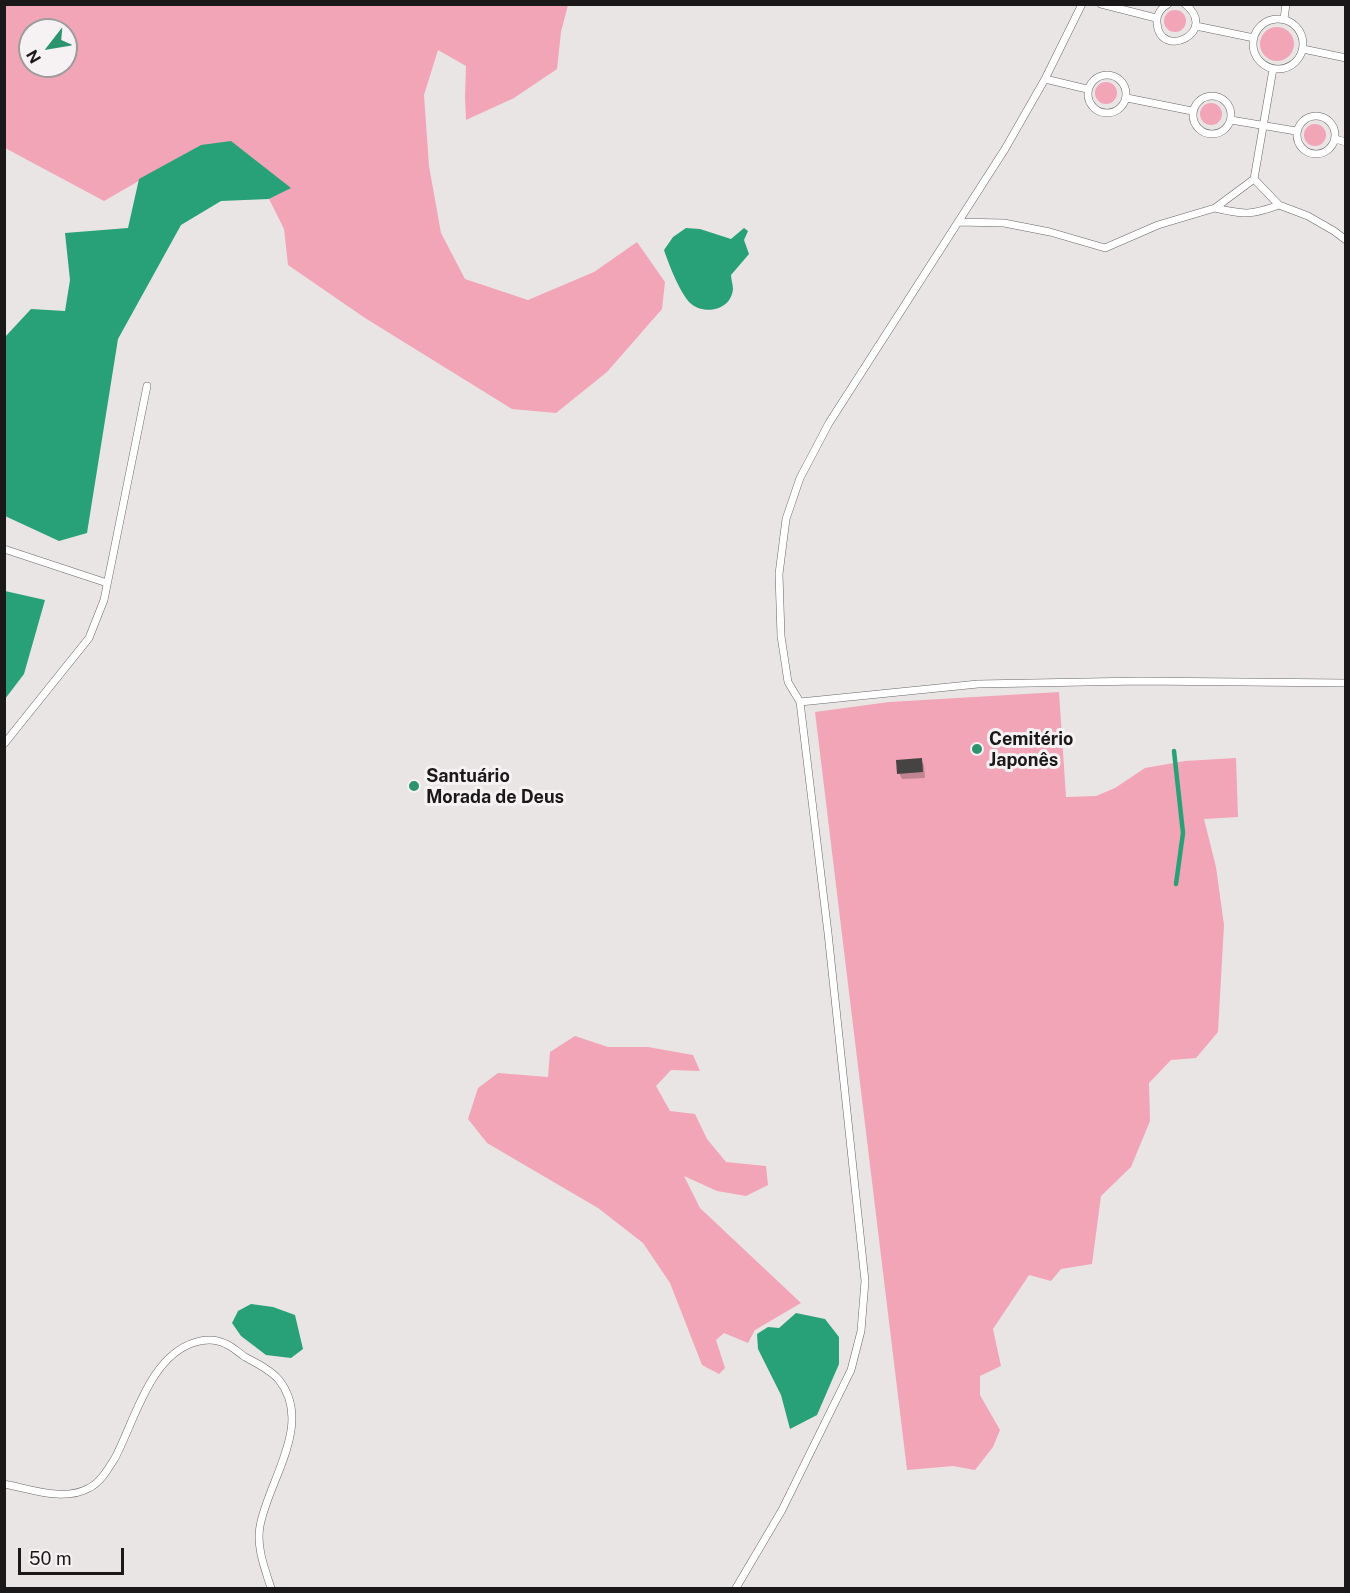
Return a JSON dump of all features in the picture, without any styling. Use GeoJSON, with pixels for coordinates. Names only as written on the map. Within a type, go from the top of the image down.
{"type":"FeatureCollection","features":[{"type":"Feature","properties":{"kind":"lane"},"geometry":{"type":"LineString","coordinates":[[736,1588],[782,1510],[851,1370],[861,1331],[865,1281],[828,933],[800,702],[788,682],[781,636],[779,574],[786,519],[800,478],[829,423],[1005,149],[1045,79],[1082,4]]}},
{"type":"Feature","properties":{"kind":"lane"},"geometry":{"type":"LineString","coordinates":[[1101,4],[1156,18]]}},
{"type":"Feature","properties":{"kind":"lane"},"geometry":{"type":"LineString","coordinates":[[1168,4],[1163,7],[1156,18],[1157,30],[1166,39],[1178,42],[1190,37],[1196,26],[1194,14],[1185,4]]}},
{"type":"Feature","properties":{"kind":"lane"},"geometry":{"type":"LineString","coordinates":[[1284,19],[1286,4]]}},
{"type":"Feature","properties":{"kind":"lane"},"geometry":{"type":"LineString","coordinates":[[1271,19],[1284,19],[1296,25],[1303,36],[1303,49],[1297,61],[1286,68],[1273,69],[1261,63],[1254,51],[1254,38],[1260,26],[1271,19]]}},
{"type":"Feature","properties":{"kind":"lane"},"geometry":{"type":"LineString","coordinates":[[1196,26],[1254,38]]}},
{"type":"Feature","properties":{"kind":"lane"},"geometry":{"type":"LineString","coordinates":[[1303,49],[1346,57]]}},
{"type":"Feature","properties":{"kind":"lane"},"geometry":{"type":"LineString","coordinates":[[958,222],[1004,224],[1050,232],[1105,248],[1138,236],[1158,225],[1215,208],[1254,179],[1273,69]]}},
{"type":"Feature","properties":{"kind":"lane"},"geometry":{"type":"LineString","coordinates":[[1105,74],[1117,76],[1126,86],[1127,98],[1120,109],[1109,114],[1097,111],[1089,102],[1087,89],[1094,79],[1105,74]]}},
{"type":"Feature","properties":{"kind":"lane"},"geometry":{"type":"LineString","coordinates":[[1045,79],[1087,89]]}},
{"type":"Feature","properties":{"kind":"lane"},"geometry":{"type":"LineString","coordinates":[[1209,95],[1222,98],[1230,107],[1231,120],[1225,130],[1214,135],[1202,133],[1193,123],[1192,111],[1198,100],[1209,95]]}},
{"type":"Feature","properties":{"kind":"lane"},"geometry":{"type":"LineString","coordinates":[[1127,98],[1192,111]]}},
{"type":"Feature","properties":{"kind":"lane"},"geometry":{"type":"LineString","coordinates":[[1314,115],[1326,117],[1334,127],[1335,139],[1329,150],[1318,155],[1305,152],[1301,148],[1297,143],[1296,131],[1302,120],[1314,115]]}},
{"type":"Feature","properties":{"kind":"lane"},"geometry":{"type":"LineString","coordinates":[[1231,120],[1296,131]]}},
{"type":"Feature","properties":{"kind":"lane"},"geometry":{"type":"LineString","coordinates":[[1335,139],[1346,142]]}},
{"type":"Feature","properties":{"kind":"lane"},"geometry":{"type":"LineString","coordinates":[[1254,179],[1279,205],[1308,216],[1346,240]]}},
{"type":"Feature","properties":{"kind":"lane"},"geometry":{"type":"LineString","coordinates":[[1215,208],[1240,214],[1258,213],[1279,205]]}},
{"type":"Feature","properties":{"kind":"lane"},"geometry":{"type":"LineString","coordinates":[[4,744],[89,638],[104,600],[147,386]]}},
{"type":"Feature","properties":{"kind":"lane"},"geometry":{"type":"LineString","coordinates":[[4,549],[107,583]]}},
{"type":"Feature","properties":{"kind":"lane"},"geometry":{"type":"LineString","coordinates":[[800,702],[978,684],[1140,681],[1346,683]]}},
{"type":"Feature","properties":{"kind":"lane"},"geometry":{"type":"LineString","coordinates":[[4,1484],[63,1494],[74,1494],[91,1488],[106,1474],[151,1381],[168,1357],[186,1345],[208,1339],[225,1343],[278,1378],[289,1397],[293,1421],[260,1527],[261,1553],[271,1588]]}},
{"type":"Feature","properties":{"kind":"shaded area"},"geometry":{"type":"Polygon","coordinates":[[[4,5],[568,5],[561,32],[557,69],[514,98],[466,120],[466,66],[438,50],[424,95],[429,166],[441,233],[465,279],[528,300],[594,272],[637,242],[665,282],[662,309],[607,372],[556,413],[512,409],[365,318],[288,265],[284,229],[269,199],[290,188],[201,145],[104,201],[5,148],[4,5]]]}},
{"type":"Feature","properties":{"kind":"shaded area"},"geometry":{"type":"Polygon","coordinates":[[[1175,10],[1183,13],[1186,21],[1183,29],[1175,32],[1167,29],[1164,21],[1167,13],[1175,10]]]}},
{"type":"Feature","properties":{"kind":"shaded area"},"geometry":{"type":"Polygon","coordinates":[[[1277,27],[1289,32],[1294,44],[1289,56],[1277,61],[1265,56],[1260,44],[1265,32],[1277,27]]]}},
{"type":"Feature","properties":{"kind":"shaded area"},"geometry":{"type":"Polygon","coordinates":[[[1106,82],[1114,85],[1117,93],[1114,101],[1106,104],[1098,101],[1095,93],[1098,85],[1106,82]]]}},
{"type":"Feature","properties":{"kind":"shaded area"},"geometry":{"type":"Polygon","coordinates":[[[1211,103],[1219,106],[1222,114],[1219,122],[1211,125],[1203,122],[1200,114],[1203,106],[1211,103]]]}},
{"type":"Feature","properties":{"kind":"shaded area"},"geometry":{"type":"Polygon","coordinates":[[[1315,124],[1323,127],[1326,135],[1323,143],[1315,146],[1307,143],[1304,135],[1307,127],[1315,124]]]}},
{"type":"Feature","properties":{"kind":"shaded area"},"geometry":{"type":"Polygon","coordinates":[[[231,141],[291,188],[269,199],[221,201],[181,225],[118,339],[87,533],[59,541],[5,516],[5,337],[31,309],[65,311],[70,280],[65,233],[128,228],[139,179],[201,145],[231,141]]]}},
{"type":"Feature","properties":{"kind":"shaded area"},"geometry":{"type":"Polygon","coordinates":[[[686,228],[700,229],[731,239],[744,228],[748,231],[744,240],[749,254],[731,275],[733,289],[731,296],[727,302],[716,309],[702,309],[689,302],[664,250],[673,237],[686,228]]]}},
{"type":"Feature","properties":{"kind":"shaded area"},"geometry":{"type":"Polygon","coordinates":[[[5,591],[45,600],[24,674],[5,699],[5,591]]]}},
{"type":"Feature","properties":{"kind":"shaded area"},"geometry":{"type":"Polygon","coordinates":[[[1059,692],[1066,797],[1096,796],[1115,788],[1145,768],[1185,761],[1236,758],[1238,817],[1204,819],[1216,867],[1224,925],[1218,1032],[1196,1058],[1171,1060],[1149,1083],[1150,1121],[1131,1167],[1101,1196],[1092,1264],[1061,1269],[1051,1281],[1029,1275],[993,1329],[1001,1366],[980,1376],[980,1395],[1000,1430],[993,1447],[975,1470],[953,1466],[907,1470],[815,712],[889,702],[1059,692]]]}},
{"type":"Feature","properties":{"kind":"shaded area"},"geometry":{"type":"Polygon","coordinates":[[[575,1036],[608,1047],[648,1047],[693,1055],[700,1071],[671,1070],[656,1086],[670,1111],[695,1114],[707,1139],[726,1162],[766,1166],[768,1185],[746,1196],[717,1191],[684,1176],[700,1208],[801,1303],[755,1330],[748,1343],[724,1333],[716,1340],[725,1368],[719,1374],[702,1365],[670,1283],[643,1243],[598,1208],[487,1143],[468,1119],[478,1088],[498,1073],[548,1077],[550,1052],[575,1036]]]}},
{"type":"Feature","properties":{"kind":"shaded area"},"geometry":{"type":"Polygon","coordinates":[[[251,1304],[273,1307],[295,1315],[303,1349],[291,1358],[266,1355],[241,1336],[232,1323],[238,1311],[251,1304]]]}},
{"type":"Feature","properties":{"kind":"shaded area"},"geometry":{"type":"Polygon","coordinates":[[[796,1313],[825,1319],[839,1337],[839,1364],[817,1415],[790,1429],[781,1395],[758,1349],[757,1334],[768,1327],[779,1328],[796,1313]]]}},
{"type":"Feature","properties":{"kind":"building"},"geometry":{"type":"Polygon","coordinates":[[[922,758],[923,772],[897,774],[896,760],[922,758]]]}},
{"type":"Feature","properties":{"kind":"waterway"},"geometry":{"type":"LineString","coordinates":[[1174,751],[1183,833],[1176,884]]}},
{"type":"Feature","properties":{"kind":"place","name":"Cemitério Japonês"},"geometry":{"type":"Point","coordinates":[977,749]}},
{"type":"Feature","properties":{"kind":"place","name":"Santuário Morada de Deus"},"geometry":{"type":"Point","coordinates":[414,786]}}]}
